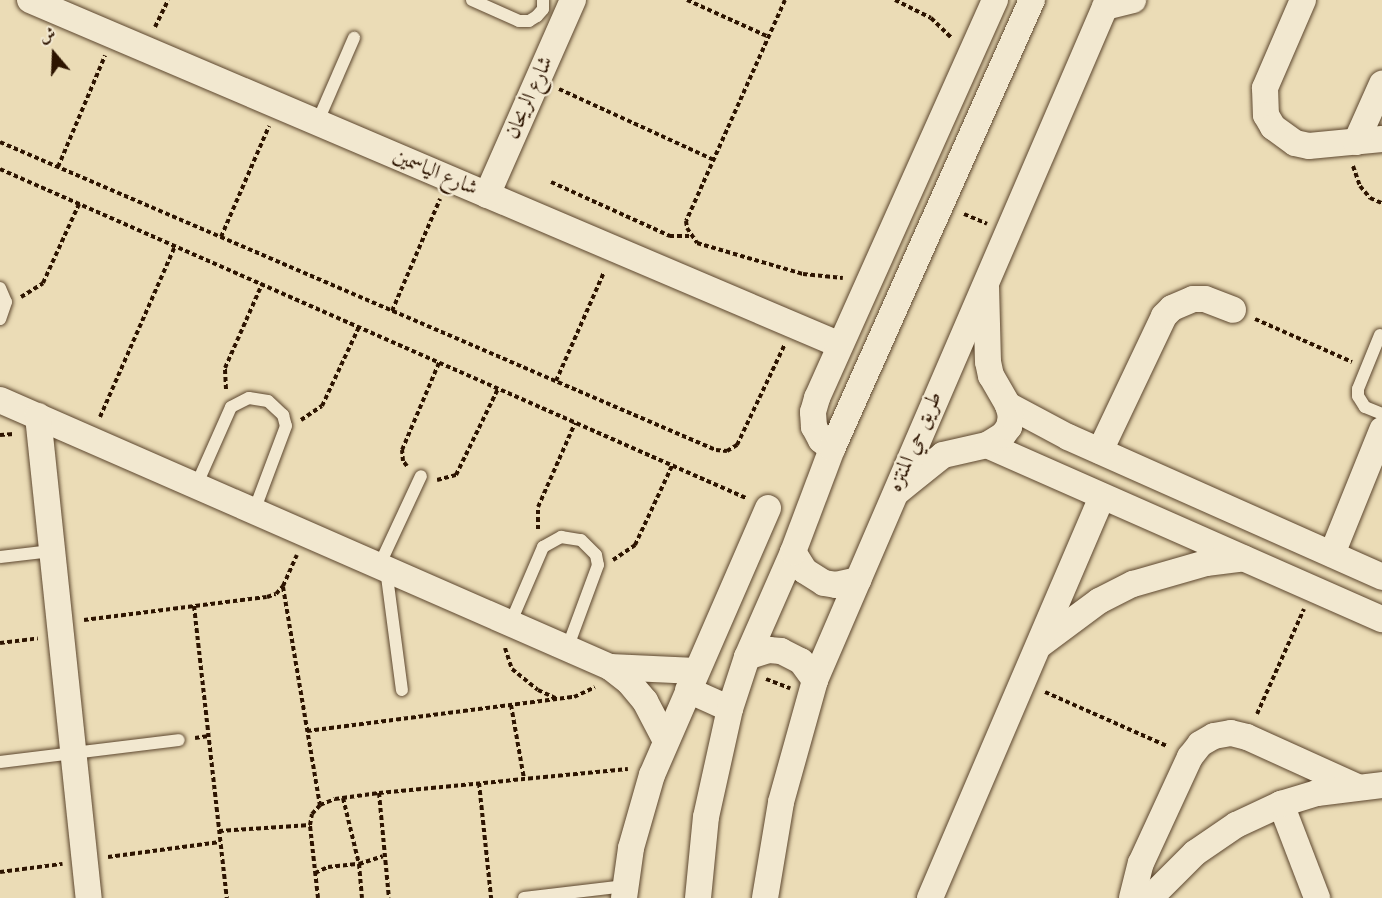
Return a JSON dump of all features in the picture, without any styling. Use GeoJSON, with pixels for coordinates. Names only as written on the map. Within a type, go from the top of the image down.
{"type":"FeatureCollection","features":[{"type":"Feature","properties":{"kind":"street","name":"شارع الياسمين"},"geometry":{"type":"LineString","coordinates":[[30,0],[840,345]]}},
{"type":"Feature","properties":{"kind":"street"},"geometry":{"type":"LineString","coordinates":[[832,449],[821,440],[814,427],[813,412],[840,345],[995,0]]}},
{"type":"Feature","properties":{"kind":"street"},"geometry":{"type":"LineString","coordinates":[[698,898],[706,817],[730,709],[745,664],[793,552],[832,449],[1032,0]]}},
{"type":"Feature","properties":{"kind":"street"},"geometry":{"type":"LineString","coordinates":[[1106,3],[1133,0]]}},
{"type":"Feature","properties":{"kind":"street"},"geometry":{"type":"LineString","coordinates":[[1303,0],[1264,88],[1266,115],[1283,137],[1309,146],[1382,139]]}},
{"type":"Feature","properties":{"kind":"street","name":"طريق حي المنتزه"},"geometry":{"type":"LineString","coordinates":[[765,898],[781,802],[812,688],[892,497],[1106,3]]}},
{"type":"Feature","properties":{"kind":"street","name":"شارع الريحان"},"geometry":{"type":"LineString","coordinates":[[488,195],[556,7]]}},
{"type":"Feature","properties":{"kind":"street"},"geometry":{"type":"LineString","coordinates":[[1356,142],[1382,84]]}},
{"type":"Feature","properties":{"kind":"street"},"geometry":{"type":"LineString","coordinates":[[892,497],[943,455],[987,445],[1004,435],[1009,426],[1011,417],[1008,405],[991,376],[988,362],[986,278]]}},
{"type":"Feature","properties":{"kind":"street"},"geometry":{"type":"LineString","coordinates":[[1100,451],[1164,316],[1172,308],[1193,298],[1204,299],[1233,310]]}},
{"type":"Feature","properties":{"kind":"street"},"geometry":{"type":"LineString","coordinates":[[0,400],[610,668],[629,682],[645,700],[666,741]]}},
{"type":"Feature","properties":{"kind":"street"},"geometry":{"type":"LineString","coordinates":[[1008,405],[1068,437],[1382,577]]}},
{"type":"Feature","properties":{"kind":"street"},"geometry":{"type":"LineString","coordinates":[[38,416],[89,898]]}},
{"type":"Feature","properties":{"kind":"street"},"geometry":{"type":"LineString","coordinates":[[1332,554],[1382,430]]}},
{"type":"Feature","properties":{"kind":"street"},"geometry":{"type":"LineString","coordinates":[[1053,474],[1068,437]]}},
{"type":"Feature","properties":{"kind":"street"},"geometry":{"type":"LineString","coordinates":[[987,445],[1382,619]]}},
{"type":"Feature","properties":{"kind":"street"},"geometry":{"type":"LineString","coordinates":[[935,896],[1102,496]]}},
{"type":"Feature","properties":{"kind":"street"},"geometry":{"type":"LineString","coordinates":[[624,892],[633,839],[652,775],[768,508]]}},
{"type":"Feature","properties":{"kind":"street"},"geometry":{"type":"LineString","coordinates":[[793,552],[805,572],[824,583],[836,585],[858,580]]}},
{"type":"Feature","properties":{"kind":"street"},"geometry":{"type":"LineString","coordinates":[[1038,646],[1099,601],[1133,584],[1178,569],[1244,558]]}},
{"type":"Feature","properties":{"kind":"street"},"geometry":{"type":"LineString","coordinates":[[745,664],[769,650],[781,651],[801,661],[812,688]]}},
{"type":"Feature","properties":{"kind":"street"},"geometry":{"type":"LineString","coordinates":[[610,668],[692,680],[730,709]]}},
{"type":"Feature","properties":{"kind":"street"},"geometry":{"type":"LineString","coordinates":[[1131,898],[1141,863],[1190,756],[1200,744],[1214,736],[1231,733],[1247,737],[1355,786]]}},
{"type":"Feature","properties":{"kind":"street"},"geometry":{"type":"LineString","coordinates":[[1150,898],[1195,853],[1236,825],[1281,804],[1317,793],[1382,784]]}},
{"type":"Feature","properties":{"kind":"street"},"geometry":{"type":"LineString","coordinates":[[1281,804],[1317,898]]}},
{"type":"Feature","properties":{"kind":"lane"},"geometry":{"type":"LineString","coordinates":[[472,0],[519,21],[529,21],[556,7]]}},
{"type":"Feature","properties":{"kind":"lane"},"geometry":{"type":"LineString","coordinates":[[317,123],[354,38]]}},
{"type":"Feature","properties":{"kind":"lane"},"geometry":{"type":"LineString","coordinates":[[0,288],[6,302],[0,319]]}},
{"type":"Feature","properties":{"kind":"lane"},"geometry":{"type":"LineString","coordinates":[[1380,335],[1358,389],[1358,396],[1365,407],[1382,414]]}},
{"type":"Feature","properties":{"kind":"lane"},"geometry":{"type":"LineString","coordinates":[[196,486],[231,407],[249,398],[268,401],[283,415],[286,426],[254,512]]}},
{"type":"Feature","properties":{"kind":"lane"},"geometry":{"type":"LineString","coordinates":[[402,690],[383,568],[421,476]]}},
{"type":"Feature","properties":{"kind":"lane"},"geometry":{"type":"LineString","coordinates":[[510,624],[543,547],[561,537],[581,540],[596,555],[598,565],[567,649]]}},
{"type":"Feature","properties":{"kind":"lane"},"geometry":{"type":"LineString","coordinates":[[0,557],[52,551]]}},
{"type":"Feature","properties":{"kind":"lane"},"geometry":{"type":"LineString","coordinates":[[0,762],[179,740]]}},
{"type":"Feature","properties":{"kind":"lane"},"geometry":{"type":"LineString","coordinates":[[524,898],[624,892]]}},
{"type":"Feature","properties":{"kind":"path"},"geometry":{"type":"LineString","coordinates":[[687,0],[769,37]]}},
{"type":"Feature","properties":{"kind":"path"},"geometry":{"type":"LineString","coordinates":[[785,0],[686,221],[690,236],[696,243],[793,270],[842,278],[867,286]]}},
{"type":"Feature","properties":{"kind":"path"},"geometry":{"type":"LineString","coordinates":[[895,0],[931,18],[972,52]]}},
{"type":"Feature","properties":{"kind":"path"},"geometry":{"type":"LineString","coordinates":[[58,167],[114,36]]}},
{"type":"Feature","properties":{"kind":"path"},"geometry":{"type":"LineString","coordinates":[[573,95],[714,160]]}},
{"type":"Feature","properties":{"kind":"path"},"geometry":{"type":"LineString","coordinates":[[221,237],[278,106]]}},
{"type":"Feature","properties":{"kind":"path"},"geometry":{"type":"LineString","coordinates":[[0,142],[716,450],[727,451],[736,445],[794,325]]}},
{"type":"Feature","properties":{"kind":"path"},"geometry":{"type":"LineString","coordinates":[[1356,142],[1352,157],[1356,180],[1370,198],[1382,203]]}},
{"type":"Feature","properties":{"kind":"path"},"geometry":{"type":"LineString","coordinates":[[0,169],[768,508]]}},
{"type":"Feature","properties":{"kind":"path"},"geometry":{"type":"LineString","coordinates":[[392,311],[449,179]]}},
{"type":"Feature","properties":{"kind":"path"},"geometry":{"type":"LineString","coordinates":[[551,182],[670,236],[690,236]]}},
{"type":"Feature","properties":{"kind":"path"},"geometry":{"type":"LineString","coordinates":[[591,210],[595,202]]}},
{"type":"Feature","properties":{"kind":"path"},"geometry":{"type":"LineString","coordinates":[[6,302],[32,291],[43,283],[79,204]]}},
{"type":"Feature","properties":{"kind":"path"},"geometry":{"type":"LineString","coordinates":[[941,204],[1006,232]]}},
{"type":"Feature","properties":{"kind":"path"},"geometry":{"type":"LineString","coordinates":[[90,440],[175,246]]}},
{"type":"Feature","properties":{"kind":"path"},"geometry":{"type":"LineString","coordinates":[[556,381],[614,249]]}},
{"type":"Feature","properties":{"kind":"path"},"geometry":{"type":"LineString","coordinates":[[231,407],[225,388],[225,368],[262,284]]}},
{"type":"Feature","properties":{"kind":"path"},"geometry":{"type":"LineString","coordinates":[[1233,310],[1366,368]]}},
{"type":"Feature","properties":{"kind":"path"},"geometry":{"type":"LineString","coordinates":[[286,426],[299,421],[322,406],[358,327]]}},
{"type":"Feature","properties":{"kind":"path"},"geometry":{"type":"LineString","coordinates":[[439,363],[402,450],[403,461],[421,476],[446,480],[456,475],[498,389]]}},
{"type":"Feature","properties":{"kind":"path"},"geometry":{"type":"LineString","coordinates":[[543,547],[537,521],[538,507],[575,423]]}},
{"type":"Feature","properties":{"kind":"path"},"geometry":{"type":"LineString","coordinates":[[598,565],[624,554],[635,545],[672,465]]}},
{"type":"Feature","properties":{"kind":"path"},"geometry":{"type":"LineString","coordinates":[[0,643],[60,629],[276,594],[283,586],[306,535]]}},
{"type":"Feature","properties":{"kind":"path"},"geometry":{"type":"LineString","coordinates":[[283,586],[320,805]]}},
{"type":"Feature","properties":{"kind":"path"},"geometry":{"type":"LineString","coordinates":[[1247,737],[1313,589]]}},
{"type":"Feature","properties":{"kind":"path"},"geometry":{"type":"LineString","coordinates":[[194,606],[227,898]]}},
{"type":"Feature","properties":{"kind":"path"},"geometry":{"type":"LineString","coordinates":[[510,624],[505,640],[506,655],[512,669],[538,690],[557,699]]}},
{"type":"Feature","properties":{"kind":"path"},"geometry":{"type":"LineString","coordinates":[[745,664],[812,688]]}},
{"type":"Feature","properties":{"kind":"path"},"geometry":{"type":"LineString","coordinates":[[307,731],[557,699],[590,692],[602,682],[610,668]]}},
{"type":"Feature","properties":{"kind":"path"},"geometry":{"type":"LineString","coordinates":[[1023,682],[1190,756]]}},
{"type":"Feature","properties":{"kind":"path"},"geometry":{"type":"LineString","coordinates":[[511,705],[524,779]]}},
{"type":"Feature","properties":{"kind":"path"},"geometry":{"type":"LineString","coordinates":[[318,898],[310,825],[312,814],[320,805],[343,798],[621,769],[638,770],[652,775]]}},
{"type":"Feature","properties":{"kind":"path"},"geometry":{"type":"LineString","coordinates":[[479,783],[491,898]]}},
{"type":"Feature","properties":{"kind":"path"},"geometry":{"type":"LineString","coordinates":[[379,794],[389,898]]}},
{"type":"Feature","properties":{"kind":"path"},"geometry":{"type":"LineString","coordinates":[[343,798],[359,864],[362,898]]}},
{"type":"Feature","properties":{"kind":"path"},"geometry":{"type":"LineString","coordinates":[[219,831],[310,825]]}},
{"type":"Feature","properties":{"kind":"path"},"geometry":{"type":"LineString","coordinates":[[315,873],[327,867],[359,864],[384,856]]}}]}
